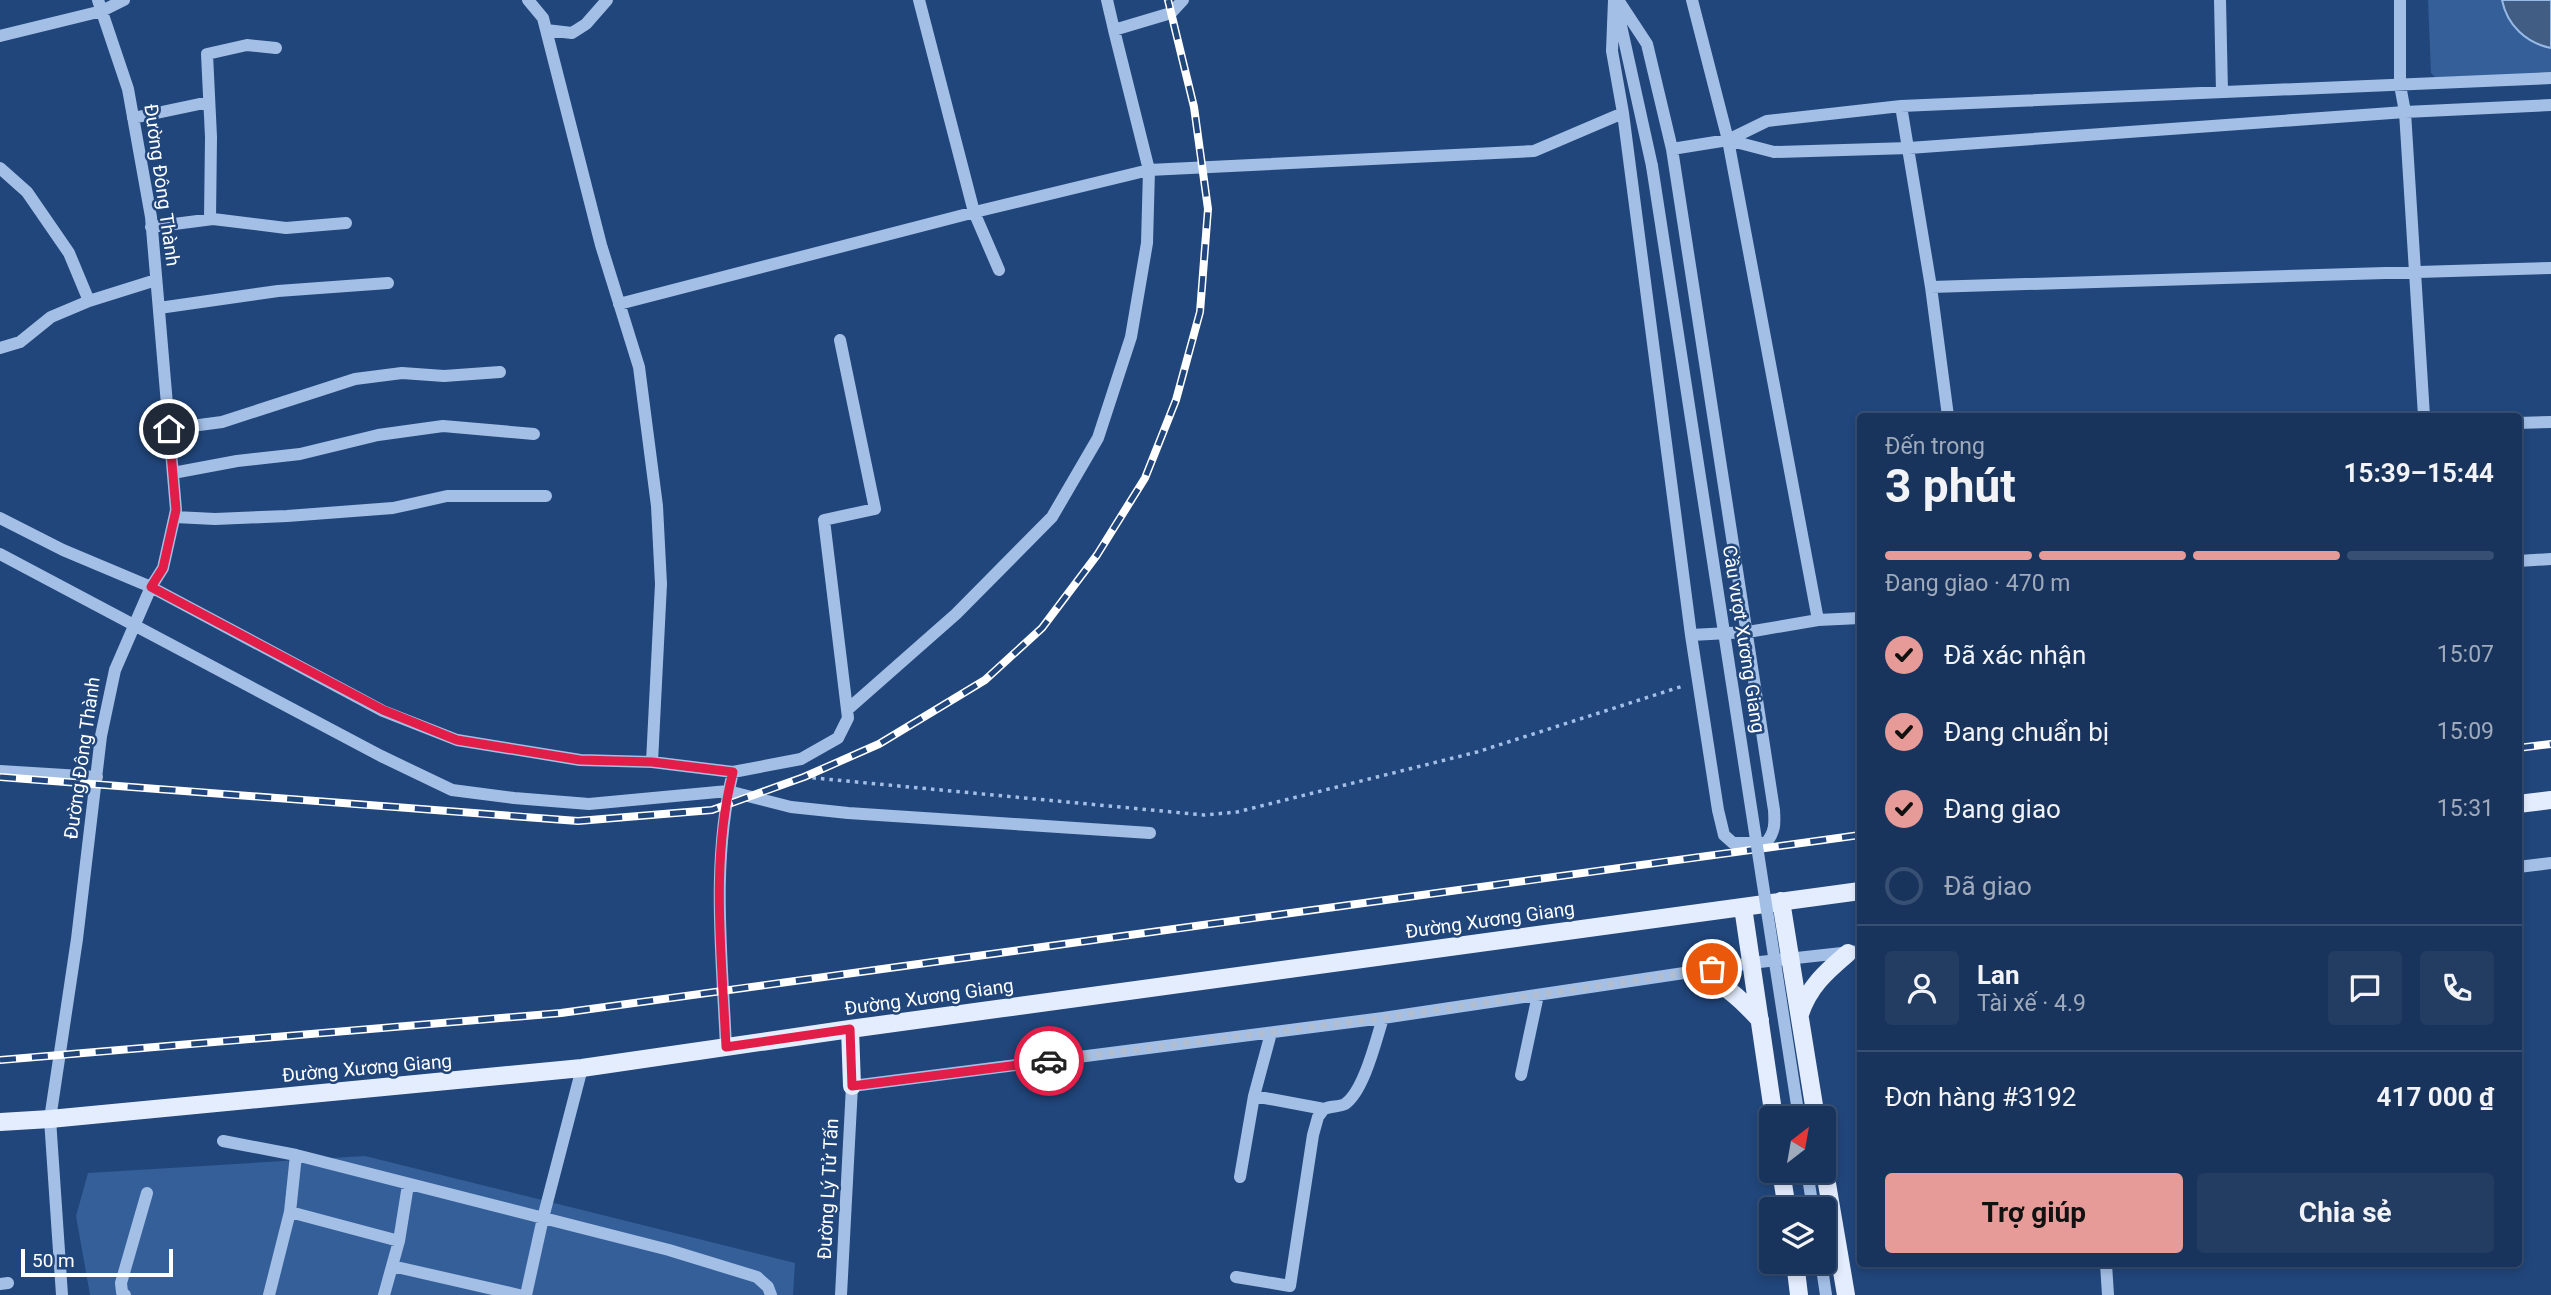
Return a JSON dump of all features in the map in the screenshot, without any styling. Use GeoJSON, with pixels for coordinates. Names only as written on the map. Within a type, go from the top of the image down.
{"type":"FeatureCollection","features":[{"type":"Feature","properties":{"kind":"main road"},"geometry":{"type":"LineString","coordinates":[[2522,804],[2551,800]]}},
{"type":"Feature","properties":{"kind":"main road","name":"Đường Xương Giang"},"geometry":{"type":"LineString","coordinates":[[0,1122],[582,1068],[1857,891]]}},
{"type":"Feature","properties":{"kind":"main road"},"geometry":{"type":"LineString","coordinates":[[1781,901],[1814,1106]]}},
{"type":"Feature","properties":{"kind":"main road"},"geometry":{"type":"LineString","coordinates":[[1743,907],[1772,1106]]}},
{"type":"Feature","properties":{"kind":"main road"},"geometry":{"type":"LineString","coordinates":[[1798,1010],[1820,977],[1854,952]]}},
{"type":"Feature","properties":{"kind":"main road"},"geometry":{"type":"LineString","coordinates":[[1692,972],[1719,983],[1759,1015]]}},
{"type":"Feature","properties":{"kind":"main road"},"geometry":{"type":"LineString","coordinates":[[1759,1015],[1771,989],[1782,988],[1798,1010]]}},
{"type":"Feature","properties":{"kind":"main road"},"geometry":{"type":"LineString","coordinates":[[850,1029],[852,1086]]}},
{"type":"Feature","properties":{"kind":"main road"},"geometry":{"type":"LineString","coordinates":[[1827,1183],[1846,1295]]}},
{"type":"Feature","properties":{"kind":"main road"},"geometry":{"type":"LineString","coordinates":[[1797,1274],[1800,1295]]}},
{"type":"Feature","properties":{"kind":"street"},"geometry":{"type":"LineString","coordinates":[[0,36],[124,0]]}},
{"type":"Feature","properties":{"kind":"street"},"geometry":{"type":"LineString","coordinates":[[527,0],[543,18],[601,245],[639,367],[657,506],[661,584],[652,762]]}},
{"type":"Feature","properties":{"kind":"street"},"geometry":{"type":"LineString","coordinates":[[546,30],[572,33],[586,24],[607,0]]}},
{"type":"Feature","properties":{"kind":"street"},"geometry":{"type":"LineString","coordinates":[[919,0],[974,212],[999,270]]}},
{"type":"Feature","properties":{"kind":"street"},"geometry":{"type":"LineString","coordinates":[[847,710],[956,614],[1052,517],[1098,438],[1131,337],[1147,243],[1149,170],[1107,0]]}},
{"type":"Feature","properties":{"kind":"street"},"geometry":{"type":"LineString","coordinates":[[1114,30],[1171,13],[1183,0]]}},
{"type":"Feature","properties":{"kind":"street"},"geometry":{"type":"LineString","coordinates":[[1616,0],[1647,44],[1672,149],[1774,810],[1773,835],[1766,843],[1733,844],[1724,835],[1718,810],[1691,635],[1623,113],[1612,51],[1616,0]]}},
{"type":"Feature","properties":{"kind":"street","name":"Cầu vượt Xương Giang"},"geometry":{"type":"LineString","coordinates":[[1616,0],[1652,166],[1797,1106]]}},
{"type":"Feature","properties":{"kind":"street"},"geometry":{"type":"LineString","coordinates":[[1692,0],[1728,140],[1818,620]]}},
{"type":"Feature","properties":{"kind":"street"},"geometry":{"type":"LineString","coordinates":[[2220,0],[2222,92]]}},
{"type":"Feature","properties":{"kind":"street"},"geometry":{"type":"LineString","coordinates":[[2400,0],[2400,85],[2405,112],[2424,413]]}},
{"type":"Feature","properties":{"kind":"street","name":"Đường Đông Thành"},"geometry":{"type":"LineString","coordinates":[[62,1295],[50,1119],[75,951],[101,736],[115,670],[151,587],[163,568],[176,510],[151,227],[128,89],[100,5]]}},
{"type":"Feature","properties":{"kind":"street"},"geometry":{"type":"LineString","coordinates":[[210,219],[207,54],[247,45],[276,48]]}},
{"type":"Feature","properties":{"kind":"street"},"geometry":{"type":"LineString","coordinates":[[1672,149],[1728,140],[1766,121],[1901,106],[2551,78]]}},
{"type":"Feature","properties":{"kind":"street"},"geometry":{"type":"LineString","coordinates":[[133,118],[209,102]]}},
{"type":"Feature","properties":{"kind":"street"},"geometry":{"type":"LineString","coordinates":[[1728,140],[1774,152],[1909,148],[2405,112],[2551,105]]}},
{"type":"Feature","properties":{"kind":"street"},"geometry":{"type":"LineString","coordinates":[[1901,106],[1931,287],[1948,413]]}},
{"type":"Feature","properties":{"kind":"street"},"geometry":{"type":"LineString","coordinates":[[620,304],[974,212],[1149,170],[1534,151],[1623,113]]}},
{"type":"Feature","properties":{"kind":"street"},"geometry":{"type":"LineString","coordinates":[[0,168],[27,192],[69,253],[89,301]]}},
{"type":"Feature","properties":{"kind":"street"},"geometry":{"type":"LineString","coordinates":[[151,227],[210,219],[286,228],[346,223]]}},
{"type":"Feature","properties":{"kind":"street"},"geometry":{"type":"LineString","coordinates":[[1931,287],[2551,268]]}},
{"type":"Feature","properties":{"kind":"street"},"geometry":{"type":"LineString","coordinates":[[0,348],[20,342],[51,317],[89,301],[156,280]]}},
{"type":"Feature","properties":{"kind":"street"},"geometry":{"type":"LineString","coordinates":[[159,308],[278,291],[388,283]]}},
{"type":"Feature","properties":{"kind":"street"},"geometry":{"type":"LineString","coordinates":[[0,518],[63,550],[151,587],[383,710],[457,740],[580,760],[652,762],[733,772],[802,759],[838,738],[848,718],[824,520],[875,509],[840,340]]}},
{"type":"Feature","properties":{"kind":"street"},"geometry":{"type":"LineString","coordinates":[[169,429],[222,422],[355,379],[402,373],[444,376],[500,372]]}},
{"type":"Feature","properties":{"kind":"street"},"geometry":{"type":"LineString","coordinates":[[2522,423],[2551,422]]}},
{"type":"Feature","properties":{"kind":"street"},"geometry":{"type":"LineString","coordinates":[[173,473],[237,461],[300,454],[378,436],[443,426],[534,434]]}},
{"type":"Feature","properties":{"kind":"street"},"geometry":{"type":"LineString","coordinates":[[175,517],[215,519],[393,508],[447,496],[546,496]]}},
{"type":"Feature","properties":{"kind":"street"},"geometry":{"type":"LineString","coordinates":[[0,554],[381,756],[452,790],[589,804],[728,791],[791,807],[836,812],[1150,833]]}},
{"type":"Feature","properties":{"kind":"street"},"geometry":{"type":"LineString","coordinates":[[2522,561],[2551,559]]}},
{"type":"Feature","properties":{"kind":"street"},"geometry":{"type":"LineString","coordinates":[[1691,635],[1748,632],[1818,620],[1857,618]]}},
{"type":"Feature","properties":{"kind":"street"},"geometry":{"type":"LineString","coordinates":[[0,771],[97,777]]}},
{"type":"Feature","properties":{"kind":"street"},"geometry":{"type":"LineString","coordinates":[[726,1047],[720,898],[724,806],[733,772]]}},
{"type":"Feature","properties":{"kind":"street"},"geometry":{"type":"LineString","coordinates":[[2522,867],[2551,863]]}},
{"type":"Feature","properties":{"kind":"street"},"geometry":{"type":"LineString","coordinates":[[852,1086],[1271,1033],[1751,963],[1854,952]]}},
{"type":"Feature","properties":{"kind":"street"},"geometry":{"type":"LineString","coordinates":[[1521,1075],[1538,995]]}},
{"type":"Feature","properties":{"kind":"street"},"geometry":{"type":"LineString","coordinates":[[1253,1100],[1324,1109],[1343,1105],[1356,1090],[1383,1018]]}},
{"type":"Feature","properties":{"kind":"street"},"geometry":{"type":"LineString","coordinates":[[1240,1177],[1253,1100],[1271,1033]]}},
{"type":"Feature","properties":{"kind":"street"},"geometry":{"type":"LineString","coordinates":[[527,1295],[543,1218],[582,1068]]}},
{"type":"Feature","properties":{"kind":"street","name":"Đường Lý Tử Tấn"},"geometry":{"type":"LineString","coordinates":[[841,1295],[852,1086]]}},
{"type":"Feature","properties":{"kind":"street"},"geometry":{"type":"LineString","coordinates":[[1236,1277],[1290,1286],[1313,1135],[1318,1117],[1324,1109]]}},
{"type":"Feature","properties":{"kind":"street"},"geometry":{"type":"LineString","coordinates":[[223,1141],[296,1155],[670,1250],[757,1277],[768,1287],[771,1295]]}},
{"type":"Feature","properties":{"kind":"street"},"geometry":{"type":"LineString","coordinates":[[269,1295],[290,1212],[296,1155]]}},
{"type":"Feature","properties":{"kind":"street"},"geometry":{"type":"LineString","coordinates":[[384,1295],[399,1241],[408,1185]]}},
{"type":"Feature","properties":{"kind":"street"},"geometry":{"type":"LineString","coordinates":[[125,1295],[121,1283],[147,1193]]}},
{"type":"Feature","properties":{"kind":"street"},"geometry":{"type":"LineString","coordinates":[[290,1212],[399,1241]]}},
{"type":"Feature","properties":{"kind":"street"},"geometry":{"type":"LineString","coordinates":[[392,1266],[519,1295]]}},
{"type":"Feature","properties":{"kind":"street"},"geometry":{"type":"LineString","coordinates":[[2106,1267],[2108,1295]]}},
{"type":"Feature","properties":{"kind":"street"},"geometry":{"type":"LineString","coordinates":[[1823,1274],[1826,1295]]}},
{"type":"Feature","properties":{"kind":"path"},"geometry":{"type":"LineString","coordinates":[[804,777],[1204,815],[1237,812],[1478,752],[1698,681]]}},
{"type":"Feature","properties":{"kind":"shaded area"},"geometry":{"type":"Polygon","coordinates":[[[2428,0],[2551,0],[2551,84],[2446,88],[2431,73],[2428,0]]]}},
{"type":"Feature","properties":{"kind":"shaded area"},"geometry":{"type":"Polygon","coordinates":[[[2502,0],[2551,0],[2551,48],[2534,42],[2519,32],[2508,17],[2502,0]]]}},
{"type":"Feature","properties":{"kind":"shaded area"},"geometry":{"type":"Polygon","coordinates":[[[365,1156],[795,1263],[793,1295],[90,1295],[76,1216],[88,1173],[365,1156]]]}},
{"type":"Feature","properties":{"kind":"railway"},"geometry":{"type":"LineString","coordinates":[[0,777],[578,821],[712,810],[804,777],[879,744],[985,680],[1042,628],[1097,555],[1145,478],[1176,400],[1200,312],[1208,209],[1194,107],[1168,0]]}},
{"type":"Feature","properties":{"kind":"railway"},"geometry":{"type":"LineString","coordinates":[[2522,748],[2551,744]]}},
{"type":"Feature","properties":{"kind":"railway"},"geometry":{"type":"LineString","coordinates":[[0,1060],[561,1013],[1857,835]]}},
{"type":"Feature","properties":{"kind":"way so far"},"geometry":{"type":"LineString","coordinates":[[1049,1061],[1383,1018],[1712,969]]}},
{"type":"Feature","properties":{"kind":"route"},"geometry":{"type":"LineString","coordinates":[[169,429],[176,510],[163,568],[151,587],[383,710],[457,740],[580,760],[652,762],[733,772],[724,806],[720,898],[726,1047],[850,1029],[852,1086],[1049,1061]]}}]}
